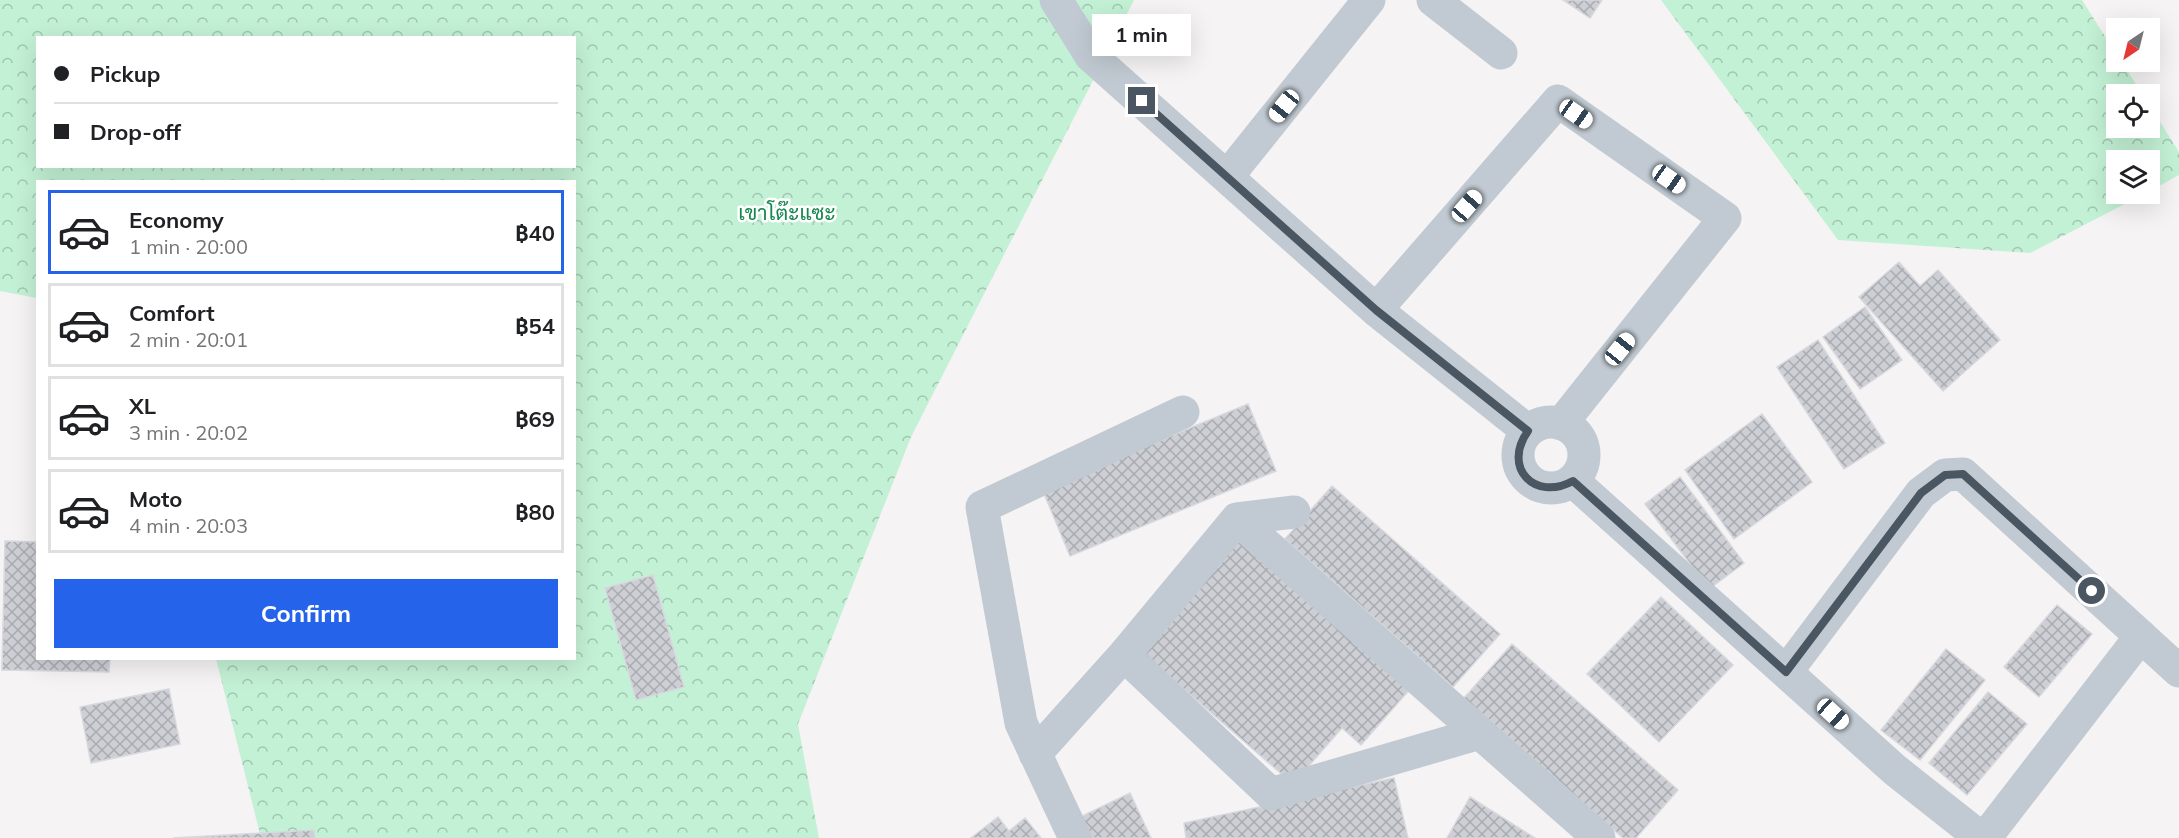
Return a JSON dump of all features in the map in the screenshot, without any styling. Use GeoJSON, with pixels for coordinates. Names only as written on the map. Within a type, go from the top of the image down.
{"type":"FeatureCollection","features":[{"type":"Feature","properties":{"kind":"street"},"geometry":{"type":"LineString","coordinates":[[1056,0],[1091,56],[1376,310],[1528,431]]}},
{"type":"Feature","properties":{"kind":"street"},"geometry":{"type":"LineString","coordinates":[[1227,177],[1369,0]]}},
{"type":"Feature","properties":{"kind":"street"},"geometry":{"type":"LineString","coordinates":[[1433,0],[1501,53]]}},
{"type":"Feature","properties":{"kind":"street"},"geometry":{"type":"LineString","coordinates":[[1376,310],[1558,101],[1725,218],[1561,424]]}},
{"type":"Feature","properties":{"kind":"street"},"geometry":{"type":"LineString","coordinates":[[1075,838],[1021,723],[982,507],[1183,412]]}},
{"type":"Feature","properties":{"kind":"street"},"geometry":{"type":"LineString","coordinates":[[1539,423],[1561,424],[1572,429],[1583,446],[1584,459],[1580,473],[1573,481],[1550,489],[1530,482],[1523,474],[1518,452],[1521,441],[1528,431],[1539,423]]}},
{"type":"Feature","properties":{"kind":"street"},"geometry":{"type":"LineString","coordinates":[[1786,672],[1921,493],[1945,475],[1963,474],[2179,670]]}},
{"type":"Feature","properties":{"kind":"street"},"geometry":{"type":"LineString","coordinates":[[1573,481],[1895,770],[1983,838],[2140,636]]}},
{"type":"Feature","properties":{"kind":"street"},"geometry":{"type":"LineString","coordinates":[[1035,754],[1124,655],[1237,519],[1294,512]]}},
{"type":"Feature","properties":{"kind":"street"},"geometry":{"type":"LineString","coordinates":[[1237,519],[1599,838]]}},
{"type":"Feature","properties":{"kind":"street"},"geometry":{"type":"LineString","coordinates":[[1124,655],[1271,794],[1480,733]]}},
{"type":"Feature","properties":{"kind":"green space","name":"เขาโต๊ะแซะ"},"geometry":{"type":"Polygon","coordinates":[[[0,0],[1134,0],[911,437],[798,724],[819,838],[261,838],[216,660],[576,660],[576,180],[36,180],[36,298],[0,291],[0,0]]]}},
{"type":"Feature","properties":{"kind":"green space"},"geometry":{"type":"Polygon","coordinates":[[[1661,0],[2082,0],[2106,38],[2106,72],[2128,72],[2136,84],[2106,84],[2106,138],[2160,138],[2160,122],[2179,152],[2179,175],[2160,185],[2160,150],[2106,150],[2106,204],[2125,204],[2030,253],[1838,240],[1661,0]]]}},
{"type":"Feature","properties":{"kind":"building"},"geometry":{"type":"Polygon","coordinates":[[[1563,0],[1602,0],[1590,18],[1563,0]]]}},
{"type":"Feature","properties":{"kind":"building"},"geometry":{"type":"Polygon","coordinates":[[[1899,262],[1920,286],[1938,270],[2000,340],[1943,391],[1859,297],[1899,262]]]}},
{"type":"Feature","properties":{"kind":"building"},"geometry":{"type":"Polygon","coordinates":[[[1865,307],[1902,360],[1860,389],[1823,337],[1865,307]]]}},
{"type":"Feature","properties":{"kind":"building"},"geometry":{"type":"Polygon","coordinates":[[[1818,340],[1885,443],[1844,469],[1777,367],[1818,340]]]}},
{"type":"Feature","properties":{"kind":"building"},"geometry":{"type":"Polygon","coordinates":[[[1248,404],[1276,471],[1070,556],[1042,489],[1248,404]]]}},
{"type":"Feature","properties":{"kind":"building"},"geometry":{"type":"Polygon","coordinates":[[[1762,414],[1812,482],[1734,539],[1685,470],[1762,414]]]}},
{"type":"Feature","properties":{"kind":"building"},"geometry":{"type":"Polygon","coordinates":[[[1680,477],[1744,563],[1709,589],[1645,504],[1680,477]]]}},
{"type":"Feature","properties":{"kind":"building"},"geometry":{"type":"Polygon","coordinates":[[[1332,486],[1500,634],[1453,687],[1285,539],[1332,486]]]}},
{"type":"Feature","properties":{"kind":"building"},"geometry":{"type":"Polygon","coordinates":[[[1238,537],[1411,688],[1361,745],[1342,728],[1293,784],[1140,651],[1238,537]]]}},
{"type":"Feature","properties":{"kind":"building"},"geometry":{"type":"Polygon","coordinates":[[[5,541],[36,542],[36,660],[110,660],[109,672],[2,670],[5,541]]]}},
{"type":"Feature","properties":{"kind":"building"},"geometry":{"type":"Polygon","coordinates":[[[653,575],[684,687],[636,700],[605,588],[653,575]]]}},
{"type":"Feature","properties":{"kind":"building"},"geometry":{"type":"Polygon","coordinates":[[[1661,597],[1733,665],[1659,742],[1587,674],[1661,597]]]}},
{"type":"Feature","properties":{"kind":"building"},"geometry":{"type":"Polygon","coordinates":[[[2057,605],[2092,634],[2039,697],[2004,667],[2057,605]]]}},
{"type":"Feature","properties":{"kind":"building"},"geometry":{"type":"Polygon","coordinates":[[[1512,644],[1678,790],[1636,838],[1623,838],[1464,698],[1512,644]]]}},
{"type":"Feature","properties":{"kind":"building"},"geometry":{"type":"Polygon","coordinates":[[[1946,649],[1985,680],[1920,760],[1881,730],[1946,649]]]}},
{"type":"Feature","properties":{"kind":"building"},"geometry":{"type":"Polygon","coordinates":[[[169,689],[180,744],[91,763],[80,707],[169,689]]]}},
{"type":"Feature","properties":{"kind":"building"},"geometry":{"type":"Polygon","coordinates":[[[1988,692],[2027,724],[1967,795],[1929,763],[1988,692]]]}},
{"type":"Feature","properties":{"kind":"building"},"geometry":{"type":"Polygon","coordinates":[[[1394,778],[1408,838],[1186,838],[1184,823],[1394,778]]]}},
{"type":"Feature","properties":{"kind":"building"},"geometry":{"type":"Polygon","coordinates":[[[1130,793],[1151,838],[1089,838],[1080,817],[1130,793]]]}},
{"type":"Feature","properties":{"kind":"building"},"geometry":{"type":"Polygon","coordinates":[[[1470,797],[1535,838],[1447,838],[1470,797]]]}},
{"type":"Feature","properties":{"kind":"building"},"geometry":{"type":"Polygon","coordinates":[[[998,817],[1009,831],[1025,818],[1041,838],[971,838],[998,817]]]}},
{"type":"Feature","properties":{"kind":"building"},"geometry":{"type":"Polygon","coordinates":[[[314,830],[315,838],[173,838],[314,830]]]}},
{"type":"Feature","properties":{"kind":"route"},"geometry":{"type":"LineString","coordinates":[[1142,101],[1376,310],[1528,431],[1521,441],[1518,452],[1523,474],[1530,482],[1550,489],[1573,481],[1786,672],[1921,493],[1945,475],[1963,474],[2092,591]]}}]}
